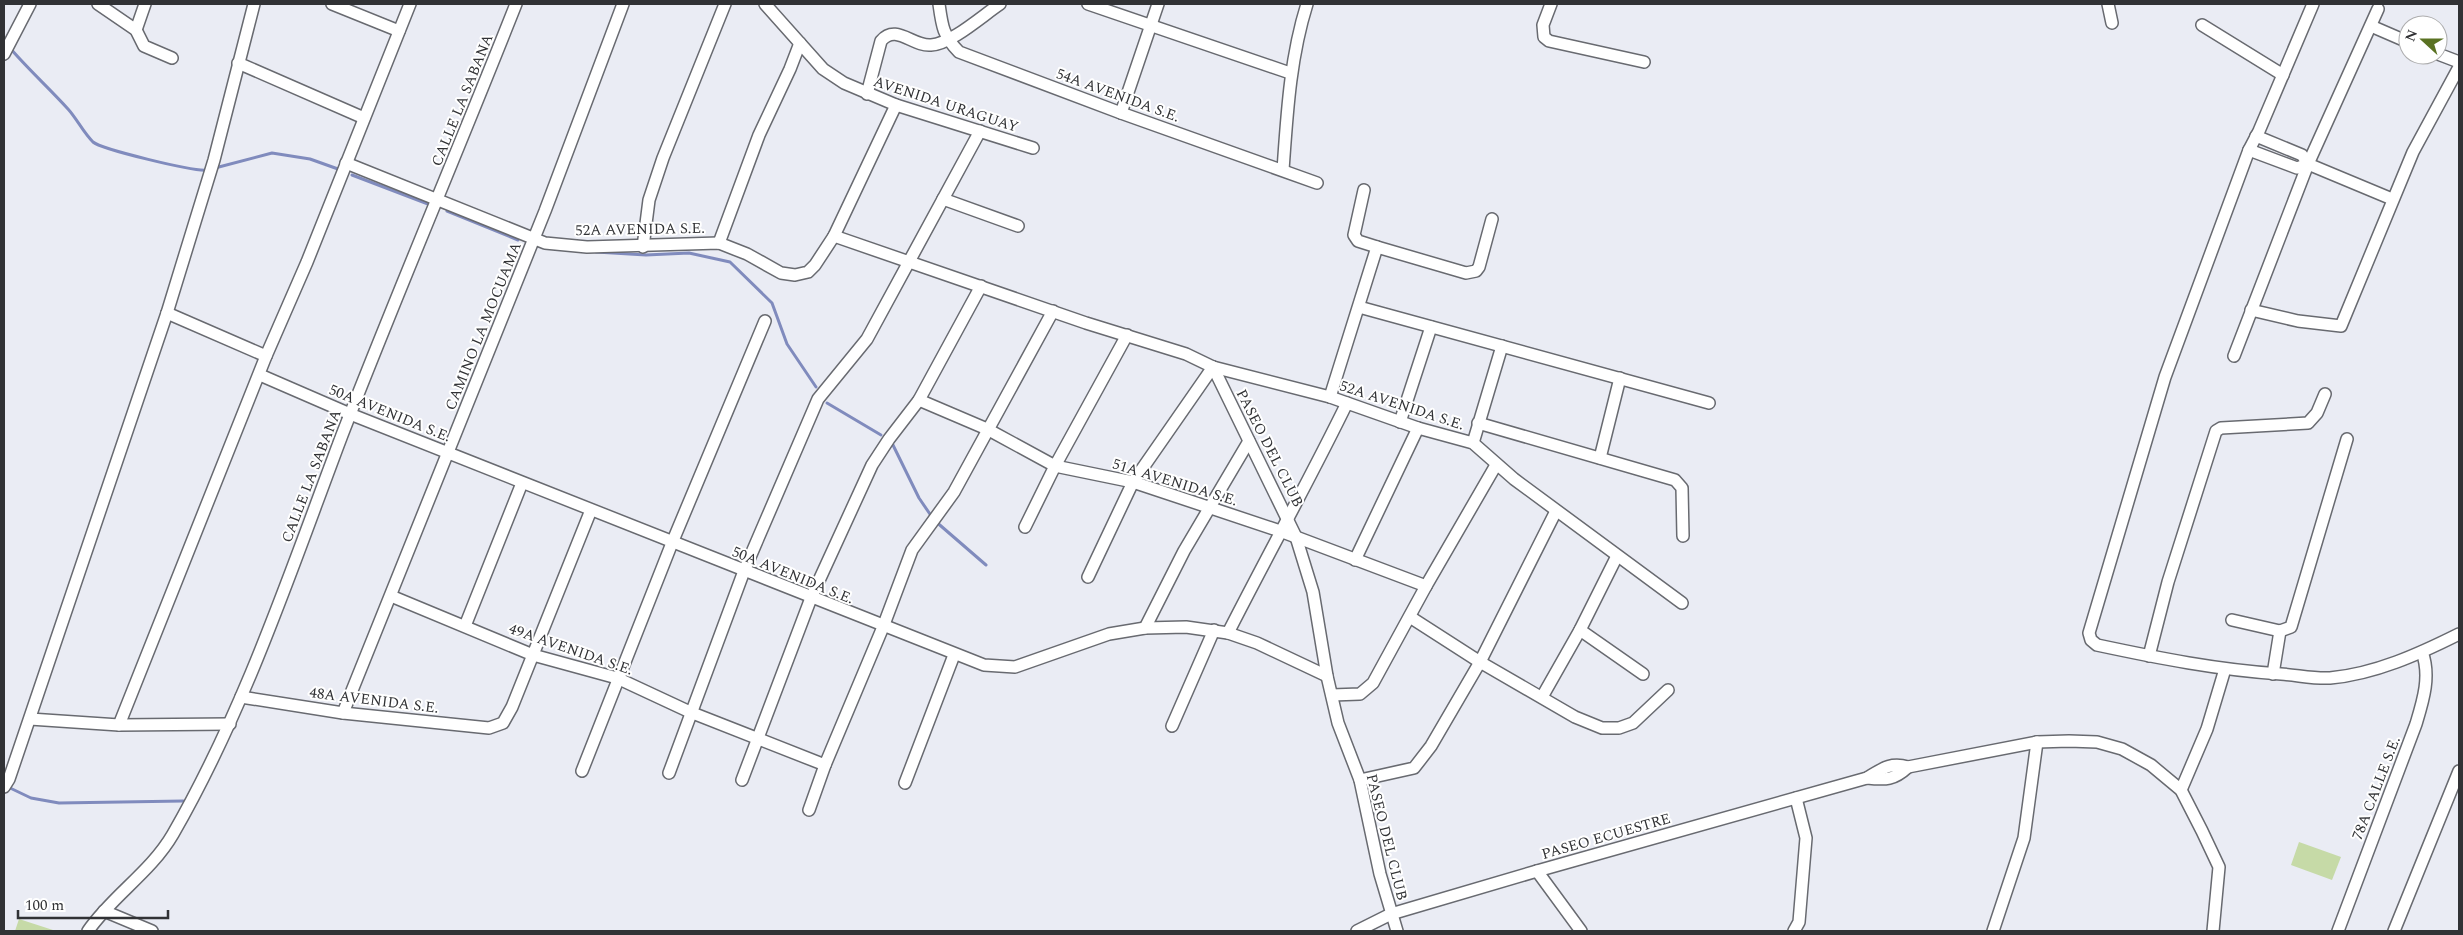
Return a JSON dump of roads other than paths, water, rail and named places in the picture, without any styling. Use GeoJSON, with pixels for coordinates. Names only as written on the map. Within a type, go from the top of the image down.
{"type":"FeatureCollection","features":[{"type":"Feature","properties":{"kind":"street"},"geometry":{"type":"LineString","coordinates":[[4,54],[30,4]]}},
{"type":"Feature","properties":{"kind":"street"},"geometry":{"type":"LineString","coordinates":[[98,4],[136,30],[144,46],[172,58]]}},
{"type":"Feature","properties":{"kind":"street"},"geometry":{"type":"LineString","coordinates":[[136,30],[145,4]]}},
{"type":"Feature","properties":{"kind":"street"},"geometry":{"type":"LineString","coordinates":[[4,787],[9,779],[30,719],[167,313],[214,160],[254,4]]}},
{"type":"Feature","properties":{"kind":"street"},"geometry":{"type":"LineString","coordinates":[[332,4],[400,31]]}},
{"type":"Feature","properties":{"kind":"street"},"geometry":{"type":"LineString","coordinates":[[119,725],[260,376],[266,356],[410,4]]}},
{"type":"Feature","properties":{"kind":"street","name":"CALLE LA SABANA"},"geometry":{"type":"LineString","coordinates":[[88,931],[104,911],[156,859],[171,838],[203,780],[230,724],[350,414],[516,4]]}},
{"type":"Feature","properties":{"kind":"street","name":"CAMINO LA MOCUAMA"},"geometry":{"type":"LineString","coordinates":[[343,713],[534,239],[623,4]]}},
{"type":"Feature","properties":{"kind":"street"},"geometry":{"type":"LineString","coordinates":[[643,247],[649,200],[660,166],[725,4]]}},
{"type":"Feature","properties":{"kind":"street","name":"AVENIDA URAGUAY"},"geometry":{"type":"LineString","coordinates":[[765,4],[823,69],[867,94],[1033,148]]}},
{"type":"Feature","properties":{"kind":"street"},"geometry":{"type":"LineString","coordinates":[[939,4],[941,22],[947,40]]}},
{"type":"Feature","properties":{"kind":"street"},"geometry":{"type":"LineString","coordinates":[[867,94],[881,41],[886,35],[893,33],[928,46],[947,40],[1000,4]]}},
{"type":"Feature","properties":{"kind":"street"},"geometry":{"type":"LineString","coordinates":[[1088,4],[1290,73]]}},
{"type":"Feature","properties":{"kind":"street"},"geometry":{"type":"LineString","coordinates":[[1121,113],[1158,4]]}},
{"type":"Feature","properties":{"kind":"street"},"geometry":{"type":"LineString","coordinates":[[1283,170],[1290,73],[1299,30],[1307,4]]}},
{"type":"Feature","properties":{"kind":"street"},"geometry":{"type":"LineString","coordinates":[[2108,4],[2112,23]]}},
{"type":"Feature","properties":{"kind":"street"},"geometry":{"type":"LineString","coordinates":[[2313,4],[2249,150],[2165,377],[2090,625],[2089,637],[2097,645],[2225,669],[2329,678],[2354,674],[2422,652],[2459,634]]}},
{"type":"Feature","properties":{"kind":"street"},"geometry":{"type":"LineString","coordinates":[[1547,5],[1543,25],[1544,38],[1549,41],[1644,62]]}},
{"type":"Feature","properties":{"kind":"street"},"geometry":{"type":"LineString","coordinates":[[2234,356],[2308,164],[2378,9]]}},
{"type":"Feature","properties":{"kind":"street"},"geometry":{"type":"LineString","coordinates":[[2202,25],[2283,75]]}},
{"type":"Feature","properties":{"kind":"street"},"geometry":{"type":"LineString","coordinates":[[2371,26],[2398,38]]}},
{"type":"Feature","properties":{"kind":"street","name":"54A AVENIDA S.E."},"geometry":{"type":"LineString","coordinates":[[947,40],[960,52],[986,63],[1317,183]]}},
{"type":"Feature","properties":{"kind":"street"},"geometry":{"type":"LineString","coordinates":[[719,243],[759,135],[800,43]]}},
{"type":"Feature","properties":{"kind":"street"},"geometry":{"type":"LineString","coordinates":[[238,63],[364,118]]}},
{"type":"Feature","properties":{"kind":"street"},"geometry":{"type":"LineString","coordinates":[[2251,310],[2298,321],[2341,326],[2392,199],[2422,133],[2459,67]]}},
{"type":"Feature","properties":{"kind":"street","name":"52A AVENIDA S.E."},"geometry":{"type":"LineString","coordinates":[[346,163],[545,243],[587,248],[719,243],[747,254],[781,272],[795,275],[808,272],[815,265],[834,236],[896,105]]}},
{"type":"Feature","properties":{"kind":"street"},"geometry":{"type":"LineString","coordinates":[[669,773],[690,712],[744,571],[795,448],[818,399],[867,339],[908,260],[980,131]]}},
{"type":"Feature","properties":{"kind":"street"},"geometry":{"type":"LineString","coordinates":[[2256,136],[2302,155],[2308,164],[2392,199]]}},
{"type":"Feature","properties":{"kind":"street"},"geometry":{"type":"LineString","coordinates":[[2249,150],[2297,168],[2308,164]]}},
{"type":"Feature","properties":{"kind":"street"},"geometry":{"type":"LineString","coordinates":[[1364,190],[1354,235],[1358,241],[1466,273],[1476,271],[1479,267],[1492,219]]}},
{"type":"Feature","properties":{"kind":"street"},"geometry":{"type":"LineString","coordinates":[[943,199],[1018,226]]}},
{"type":"Feature","properties":{"kind":"street"},"geometry":{"type":"LineString","coordinates":[[834,236],[1052,311],[1186,354],[1213,367],[1133,482],[1088,577]]}},
{"type":"Feature","properties":{"kind":"street"},"geometry":{"type":"LineString","coordinates":[[1330,397],[1377,247]]}},
{"type":"Feature","properties":{"kind":"street"},"geometry":{"type":"LineString","coordinates":[[742,780],[811,598],[872,465],[919,400],[981,286]]}},
{"type":"Feature","properties":{"kind":"street"},"geometry":{"type":"LineString","coordinates":[[1359,307],[1709,403]]}},
{"type":"Feature","properties":{"kind":"street"},"geometry":{"type":"LineString","coordinates":[[809,810],[825,765],[883,627],[912,550],[954,492],[1052,311]]}},
{"type":"Feature","properties":{"kind":"street"},"geometry":{"type":"LineString","coordinates":[[167,313],[266,356]]}},
{"type":"Feature","properties":{"kind":"street"},"geometry":{"type":"LineString","coordinates":[[582,771],[617,678],[765,321]]}},
{"type":"Feature","properties":{"kind":"street"},"geometry":{"type":"LineString","coordinates":[[1400,422],[1431,327]]}},
{"type":"Feature","properties":{"kind":"street"},"geometry":{"type":"LineString","coordinates":[[1025,527],[1055,466],[1127,335]]}},
{"type":"Feature","properties":{"kind":"street"},"geometry":{"type":"LineString","coordinates":[[1473,443],[1502,346]]}},
{"type":"Feature","properties":{"kind":"street","name":"52A AVENIDA S.E."},"geometry":{"type":"LineString","coordinates":[[1213,367],[1330,397],[1418,428],[1473,443],[1496,465],[1556,511],[1682,603]]}},
{"type":"Feature","properties":{"kind":"street","name":"PASEO DEL CLUB"},"geometry":{"type":"LineString","coordinates":[[1213,367],[1296,537],[1313,592],[1327,676],[1338,723],[1360,780],[1380,874],[1397,931]]}},
{"type":"Feature","properties":{"kind":"street","name":"50A AVENIDA S.E."},"geometry":{"type":"LineString","coordinates":[[260,376],[522,483],[954,656],[984,666],[1015,668],[1109,634],[1145,628],[1186,627],[1228,633],[1257,643],[1327,676]]}},
{"type":"Feature","properties":{"kind":"street"},"geometry":{"type":"LineString","coordinates":[[1600,458],[1620,378]]}},
{"type":"Feature","properties":{"kind":"street"},"geometry":{"type":"LineString","coordinates":[[2149,656],[2168,582],[2216,430],[2221,428],[2308,423],[2317,413],[2326,394]]}},
{"type":"Feature","properties":{"kind":"street","name":"51A AVENIDA S.E."},"geometry":{"type":"LineString","coordinates":[[919,400],[987,430],[1055,466],[1133,482],[1280,531],[1426,586]]}},
{"type":"Feature","properties":{"kind":"street"},"geometry":{"type":"LineString","coordinates":[[1228,633],[1280,531],[1305,490],[1347,403]]}},
{"type":"Feature","properties":{"kind":"street"},"geometry":{"type":"LineString","coordinates":[[1478,424],[1675,480],[1682,488],[1682,536]]}},
{"type":"Feature","properties":{"kind":"street"},"geometry":{"type":"LineString","coordinates":[[1355,560],[1418,428]]}},
{"type":"Feature","properties":{"kind":"street"},"geometry":{"type":"LineString","coordinates":[[2232,620],[2280,631],[2286,631],[2293,623],[2347,439]]}},
{"type":"Feature","properties":{"kind":"street"},"geometry":{"type":"LineString","coordinates":[[1145,628],[1184,551],[1249,441]]}},
{"type":"Feature","properties":{"kind":"street"},"geometry":{"type":"LineString","coordinates":[[1332,695],[1360,694],[1374,684],[1426,586],[1496,465]]}},
{"type":"Feature","properties":{"kind":"street"},"geometry":{"type":"LineString","coordinates":[[465,626],[522,483]]}},
{"type":"Feature","properties":{"kind":"street"},"geometry":{"type":"LineString","coordinates":[[533,655],[591,510]]}},
{"type":"Feature","properties":{"kind":"street"},"geometry":{"type":"LineString","coordinates":[[1360,780],[1414,768],[1431,746],[1480,662],[1556,511]]}},
{"type":"Feature","properties":{"kind":"street"},"geometry":{"type":"LineString","coordinates":[[1542,697],[1580,630],[1617,556]]}},
{"type":"Feature","properties":{"kind":"street","name":"49A AVENIDA S.E."},"geometry":{"type":"LineString","coordinates":[[391,596],[533,655],[617,678],[690,712],[825,765]]}},
{"type":"Feature","properties":{"kind":"street"},"geometry":{"type":"LineString","coordinates":[[1410,617],[1480,662],[1575,717],[1602,728],[1619,728],[1633,723],[1668,690]]}},
{"type":"Feature","properties":{"kind":"street"},"geometry":{"type":"LineString","coordinates":[[1172,726],[1214,630]]}},
{"type":"Feature","properties":{"kind":"street"},"geometry":{"type":"LineString","coordinates":[[1580,630],[1643,674]]}},
{"type":"Feature","properties":{"kind":"street"},"geometry":{"type":"LineString","coordinates":[[2274,674],[2280,631]]}},
{"type":"Feature","properties":{"kind":"street","name":"78A CALLE S.E."},"geometry":{"type":"LineString","coordinates":[[2338,931],[2416,724],[2425,692],[2426,662],[2422,652]]}},
{"type":"Feature","properties":{"kind":"street","name":"48A AVENIDA S.E."},"geometry":{"type":"LineString","coordinates":[[241,697],[343,713],[488,728],[503,723],[512,707],[533,655]]}},
{"type":"Feature","properties":{"kind":"street"},"geometry":{"type":"LineString","coordinates":[[905,783],[954,656]]}},
{"type":"Feature","properties":{"kind":"street"},"geometry":{"type":"LineString","coordinates":[[2213,931],[2219,867],[2181,790],[2206,729],[2225,669]]}},
{"type":"Feature","properties":{"kind":"street"},"geometry":{"type":"LineString","coordinates":[[30,719],[119,725],[230,724]]}},
{"type":"Feature","properties":{"kind":"street"},"geometry":{"type":"LineString","coordinates":[[1993,931],[2024,838],[2037,742]]}},
{"type":"Feature","properties":{"kind":"street","name":"PASEO ECUESTRE"},"geometry":{"type":"LineString","coordinates":[[1357,931],[1391,914],[1867,778],[1888,766],[1897,764],[1908,767],[2037,742],[2097,742],[2122,749],[2152,765],[2181,790]]}},
{"type":"Feature","properties":{"kind":"street"},"geometry":{"type":"LineString","coordinates":[[2394,931],[2459,771]]}},
{"type":"Feature","properties":{"kind":"street"},"geometry":{"type":"LineString","coordinates":[[1794,931],[1799,922],[1806,838],[1796,798]]}},
{"type":"Feature","properties":{"kind":"street"},"geometry":{"type":"LineString","coordinates":[[1537,871],[1581,931]]}},
{"type":"Feature","properties":{"kind":"street"},"geometry":{"type":"LineString","coordinates":[[104,911],[152,931]]}},
{"type":"Feature","properties":{"kind":"waterway"},"geometry":{"type":"LineString","coordinates":[[10,48],[68,109],[93,142],[112,150],[148,159],[207,170]]}},
{"type":"Feature","properties":{"kind":"waterway"},"geometry":{"type":"LineString","coordinates":[[215,168],[272,153],[310,159],[338,169]]}},
{"type":"Feature","properties":{"kind":"waterway"},"geometry":{"type":"LineString","coordinates":[[352,175],[428,204]]}},
{"type":"Feature","properties":{"kind":"waterway"},"geometry":{"type":"LineString","coordinates":[[447,211],[518,240]]}},
{"type":"Feature","properties":{"kind":"waterway"},"geometry":{"type":"LineString","coordinates":[[596,252],[646,255],[689,253],[730,262],[772,303],[787,344],[816,387]]}},
{"type":"Feature","properties":{"kind":"waterway"},"geometry":{"type":"LineString","coordinates":[[827,403],[881,435]]}},
{"type":"Feature","properties":{"kind":"waterway"},"geometry":{"type":"LineString","coordinates":[[891,441],[919,498],[934,520],[986,565]]}},
{"type":"Feature","properties":{"kind":"waterway"},"geometry":{"type":"LineString","coordinates":[[8,787],[31,798],[59,803],[183,801]]}}]}
